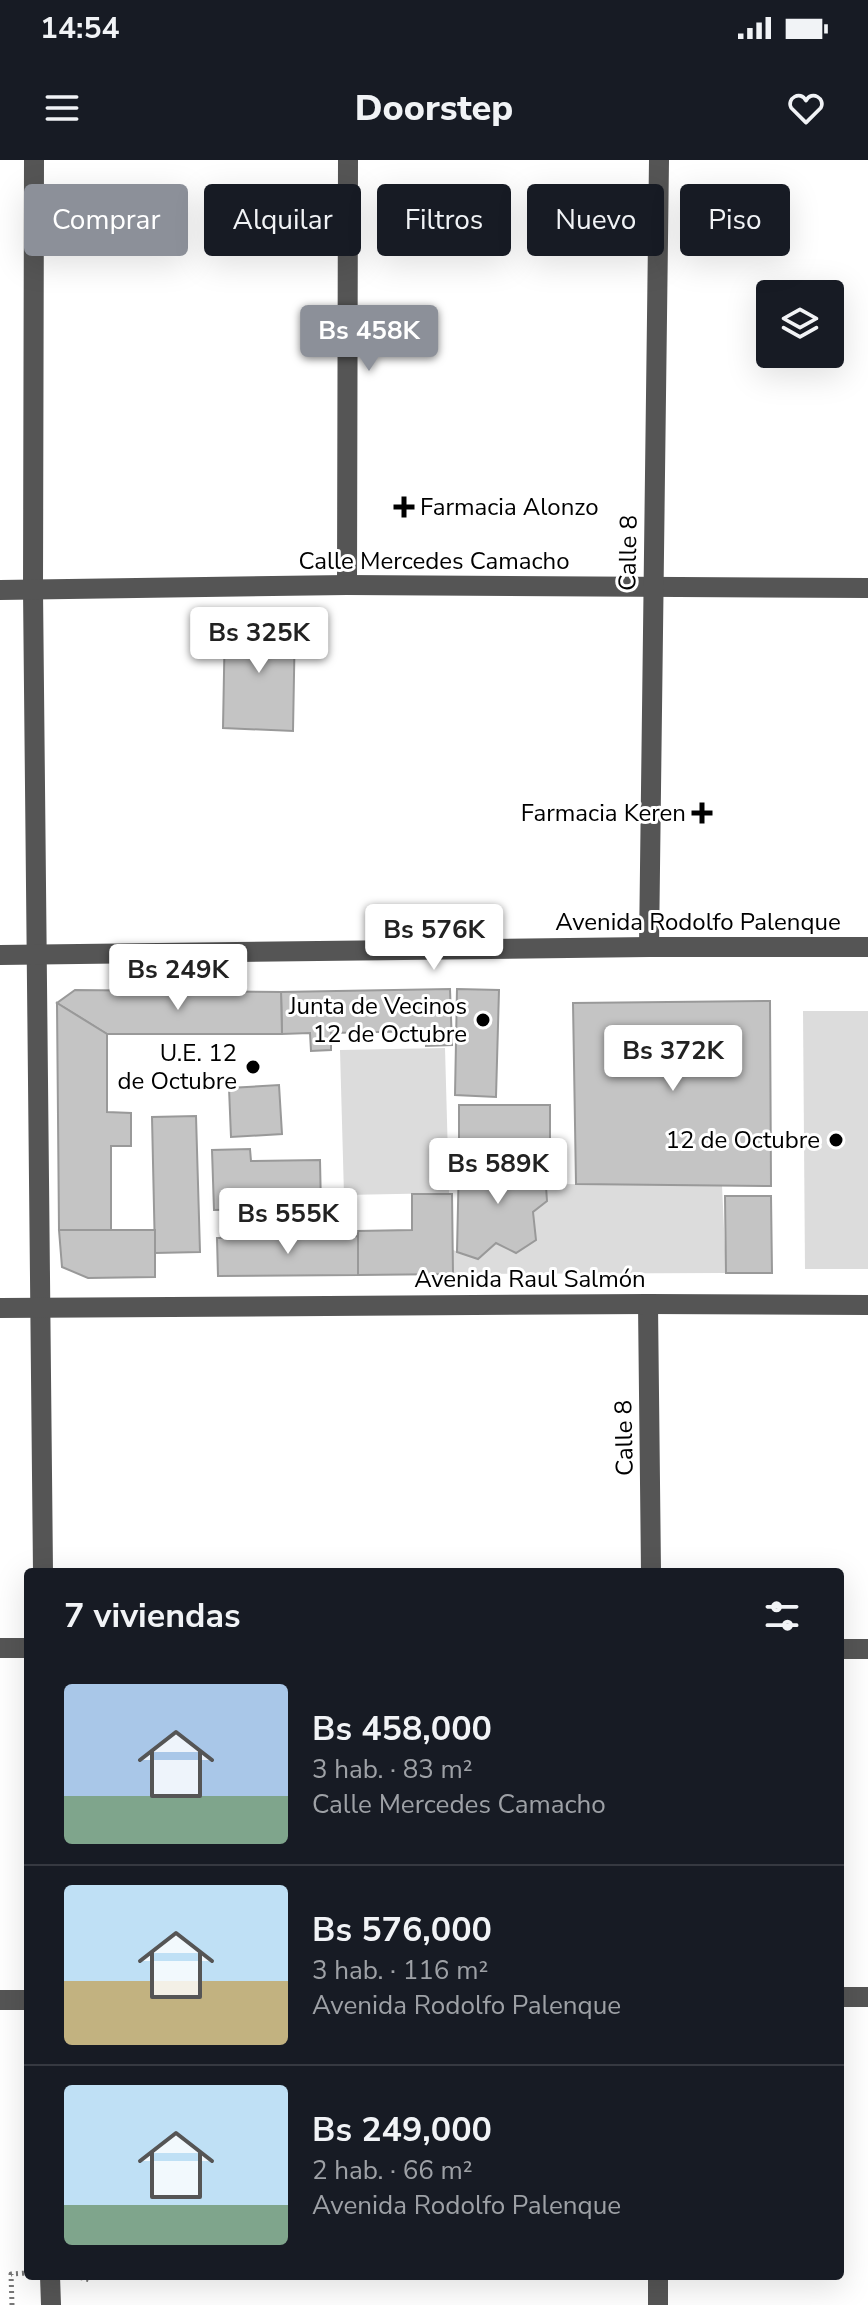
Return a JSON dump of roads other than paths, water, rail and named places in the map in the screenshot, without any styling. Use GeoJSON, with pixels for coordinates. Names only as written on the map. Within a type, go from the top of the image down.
{"type":"FeatureCollection","features":[{"type":"Feature","properties":{"kind":"street"},"geometry":{"type":"LineString","coordinates":[[34,160],[33,590],[43,1568]]}},
{"type":"Feature","properties":{"kind":"street"},"geometry":{"type":"LineString","coordinates":[[347,585],[348,160]]}},
{"type":"Feature","properties":{"kind":"street","name":"Calle 8"},"geometry":{"type":"LineString","coordinates":[[649,947],[659,160]]}},
{"type":"Feature","properties":{"kind":"street","name":"Calle Mercedes Camacho"},"geometry":{"type":"LineString","coordinates":[[0,590],[347,585],[868,588]]}},
{"type":"Feature","properties":{"kind":"street","name":"Avenida Rodolfo Palenque"},"geometry":{"type":"LineString","coordinates":[[0,955],[868,947]]}},
{"type":"Feature","properties":{"kind":"street","name":"Calle 8"},"geometry":{"type":"LineString","coordinates":[[648,1304],[651,1568]]}},
{"type":"Feature","properties":{"kind":"street","name":"Avenida Raul Salmón"},"geometry":{"type":"LineString","coordinates":[[0,1308],[868,1305]]}},
{"type":"Feature","properties":{"kind":"street"},"geometry":{"type":"LineString","coordinates":[[0,1648],[24,1648]]}},
{"type":"Feature","properties":{"kind":"street"},"geometry":{"type":"LineString","coordinates":[[844,1649],[868,1649]]}},
{"type":"Feature","properties":{"kind":"street"},"geometry":{"type":"LineString","coordinates":[[844,1997],[868,1997]]}},
{"type":"Feature","properties":{"kind":"street"},"geometry":{"type":"LineString","coordinates":[[0,2000],[24,2000]]}},
{"type":"Feature","properties":{"kind":"street"},"geometry":{"type":"LineString","coordinates":[[50,2280],[51,2305]]}},
{"type":"Feature","properties":{"kind":"street"},"geometry":{"type":"LineString","coordinates":[[658,2280],[658,2305]]}},
{"type":"Feature","properties":{"kind":"place","name":"Farmacia Alonzo"},"geometry":{"type":"Point","coordinates":[404,507]}},
{"type":"Feature","properties":{"kind":"place","name":"Farmacia Keren"},"geometry":{"type":"Point","coordinates":[702,813]}},
{"type":"Feature","properties":{"kind":"place","name":"Junta de Vecinos 12 de Octubre"},"geometry":{"type":"Point","coordinates":[483,1020]}},
{"type":"Feature","properties":{"kind":"place","name":"U.E. 12 de Octubre"},"geometry":{"type":"Point","coordinates":[253,1067]}},
{"type":"Feature","properties":{"kind":"place","name":"12 de Octubre"},"geometry":{"type":"Point","coordinates":[836,1140]}}]}
